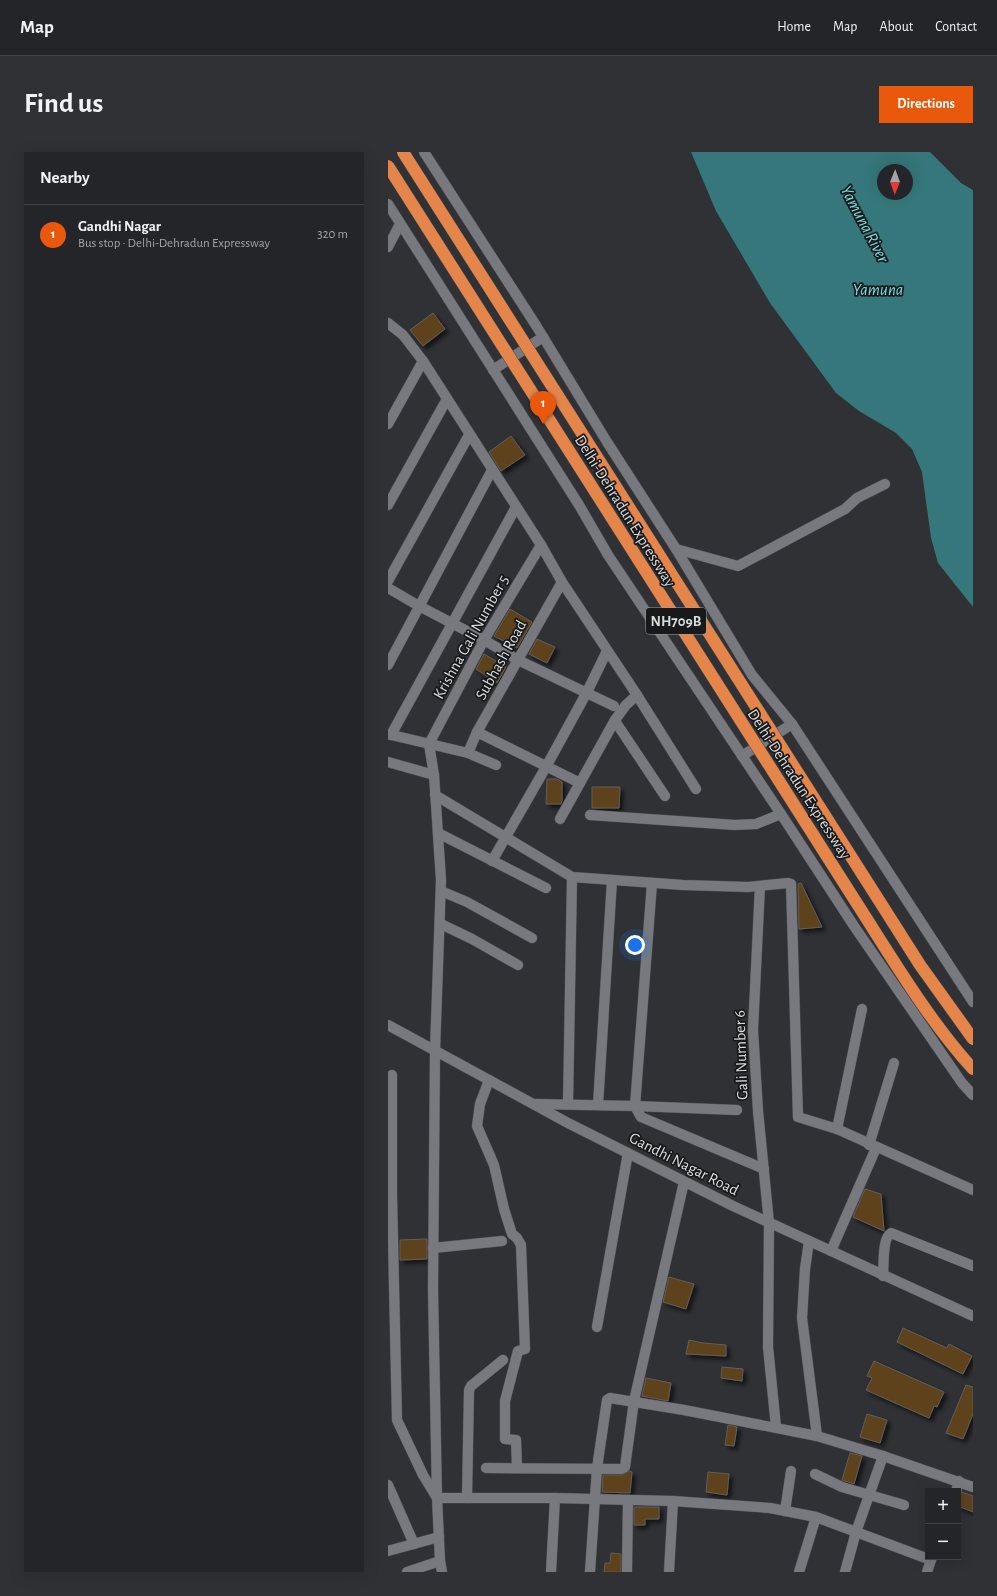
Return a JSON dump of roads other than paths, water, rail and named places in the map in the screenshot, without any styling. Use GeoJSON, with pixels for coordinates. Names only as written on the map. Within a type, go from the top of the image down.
{"type":"FeatureCollection","features":[{"type":"Feature","properties":{"kind":"highway","name":"Delhi-Dehradun Expressway"},"geometry":{"type":"LineString","coordinates":[[403,152],[920,965],[973,1038]]}},
{"type":"Feature","properties":{"kind":"highway","name":"Delhi-Dehradun Expressway"},"geometry":{"type":"LineString","coordinates":[[388,166],[856,902],[939,1027],[973,1070]]}},
{"type":"Feature","properties":{"kind":"street"},"geometry":{"type":"LineString","coordinates":[[424,152],[543,337],[607,442],[676,549],[752,675],[792,724],[973,1002]]}},
{"type":"Feature","properties":{"kind":"street"},"geometry":{"type":"LineString","coordinates":[[388,204],[575,499],[608,555],[854,926],[962,1083],[973,1095]]}},
{"type":"Feature","properties":{"kind":"street"},"geometry":{"type":"LineString","coordinates":[[388,247],[400,224]]}},
{"type":"Feature","properties":{"kind":"street"},"geometry":{"type":"LineString","coordinates":[[388,323],[403,335],[423,361],[469,435],[541,545],[562,582],[637,695],[696,789]]}},
{"type":"Feature","properties":{"kind":"street"},"geometry":{"type":"LineString","coordinates":[[493,370],[543,337]]}},
{"type":"Feature","properties":{"kind":"street"},"geometry":{"type":"LineString","coordinates":[[388,424],[423,361]]}},
{"type":"Feature","properties":{"kind":"street"},"geometry":{"type":"LineString","coordinates":[[388,505],[447,399]]}},
{"type":"Feature","properties":{"kind":"street"},"geometry":{"type":"LineString","coordinates":[[388,582],[469,435]]}},
{"type":"Feature","properties":{"kind":"street"},"geometry":{"type":"LineString","coordinates":[[388,665],[492,470]]}},
{"type":"Feature","properties":{"kind":"street"},"geometry":{"type":"LineString","coordinates":[[676,549],[738,566],[845,509],[856,498],[885,484]]}},
{"type":"Feature","properties":{"kind":"street"},"geometry":{"type":"LineString","coordinates":[[496,764],[468,753],[389,734],[516,506]]}},
{"type":"Feature","properties":{"kind":"street","name":"Krishna Gali Number 5"},"geometry":{"type":"LineString","coordinates":[[429,744],[484,640],[541,545]]}},
{"type":"Feature","properties":{"kind":"street","name":"Subhash Road"},"geometry":{"type":"LineString","coordinates":[[468,753],[477,732],[562,582]]}},
{"type":"Feature","properties":{"kind":"street"},"geometry":{"type":"LineString","coordinates":[[388,588],[518,660],[614,706]]}},
{"type":"Feature","properties":{"kind":"street"},"geometry":{"type":"LineString","coordinates":[[492,861],[546,767],[607,651]]}},
{"type":"Feature","properties":{"kind":"street"},"geometry":{"type":"LineString","coordinates":[[560,820],[615,721],[626,705],[637,695]]}},
{"type":"Feature","properties":{"kind":"street"},"geometry":{"type":"LineString","coordinates":[[615,721],[665,796]]}},
{"type":"Feature","properties":{"kind":"street"},"geometry":{"type":"LineString","coordinates":[[742,756],[792,724]]}},
{"type":"Feature","properties":{"kind":"street"},"geometry":{"type":"LineString","coordinates":[[477,732],[580,783]]}},
{"type":"Feature","properties":{"kind":"street"},"geometry":{"type":"LineString","coordinates":[[429,744],[434,775],[441,890],[441,924],[435,1051],[433,1248],[437,1498],[440,1561],[442,1572]]}},
{"type":"Feature","properties":{"kind":"street"},"geometry":{"type":"LineString","coordinates":[[388,762],[434,775]]}},
{"type":"Feature","properties":{"kind":"street"},"geometry":{"type":"LineString","coordinates":[[435,795],[506,836],[572,877],[683,885],[760,886],[788,883],[791,885],[798,1117],[837,1129],[873,1147],[973,1190]]}},
{"type":"Feature","properties":{"kind":"street"},"geometry":{"type":"LineString","coordinates":[[590,815],[735,825],[756,824],[781,814]]}},
{"type":"Feature","properties":{"kind":"street"},"geometry":{"type":"LineString","coordinates":[[438,833],[546,888]]}},
{"type":"Feature","properties":{"kind":"street"},"geometry":{"type":"LineString","coordinates":[[568,1104],[572,877]]}},
{"type":"Feature","properties":{"kind":"street"},"geometry":{"type":"LineString","coordinates":[[598,1105],[612,880]]}},
{"type":"Feature","properties":{"kind":"street"},"geometry":{"type":"LineString","coordinates":[[652,883],[635,1106],[641,1117],[764,1169]]}},
{"type":"Feature","properties":{"kind":"street","name":"Gali Number 6"},"geometry":{"type":"LineString","coordinates":[[760,886],[753,1030],[758,1111],[769,1223],[768,1347],[776,1427]]}},
{"type":"Feature","properties":{"kind":"street"},"geometry":{"type":"LineString","coordinates":[[441,890],[467,902],[532,938]]}},
{"type":"Feature","properties":{"kind":"street"},"geometry":{"type":"LineString","coordinates":[[441,924],[472,939],[518,965]]}},
{"type":"Feature","properties":{"kind":"street"},"geometry":{"type":"LineString","coordinates":[[837,1129],[862,1009]]}},
{"type":"Feature","properties":{"kind":"street","name":"Gandhi Nagar Road"},"geometry":{"type":"LineString","coordinates":[[388,1025],[534,1104],[684,1182],[883,1276],[973,1316]]}},
{"type":"Feature","properties":{"kind":"street"},"geometry":{"type":"LineString","coordinates":[[831,1251],[873,1147],[894,1063]]}},
{"type":"Feature","properties":{"kind":"street"},"geometry":{"type":"LineString","coordinates":[[392,1075],[391,1290],[397,1420],[423,1475],[437,1498]]}},
{"type":"Feature","properties":{"kind":"street"},"geometry":{"type":"LineString","coordinates":[[489,1080],[480,1104],[477,1126],[494,1165],[504,1209],[512,1234],[517,1238],[521,1245],[526,1349],[518,1351],[505,1401],[505,1440],[516,1440],[518,1468]]}},
{"type":"Feature","properties":{"kind":"street"},"geometry":{"type":"LineString","coordinates":[[534,1104],[737,1110]]}},
{"type":"Feature","properties":{"kind":"street"},"geometry":{"type":"LineString","coordinates":[[597,1327],[628,1153]]}},
{"type":"Feature","properties":{"kind":"street"},"geometry":{"type":"LineString","coordinates":[[486,1468],[621,1469],[625,1467],[634,1401],[684,1182]]}},
{"type":"Feature","properties":{"kind":"street"},"geometry":{"type":"LineString","coordinates":[[883,1276],[885,1242],[886,1236],[890,1233],[973,1266]]}},
{"type":"Feature","properties":{"kind":"street"},"geometry":{"type":"LineString","coordinates":[[433,1248],[502,1241]]}},
{"type":"Feature","properties":{"kind":"street"},"geometry":{"type":"LineString","coordinates":[[809,1241],[805,1269],[802,1318],[817,1436]]}},
{"type":"Feature","properties":{"kind":"street"},"geometry":{"type":"LineString","coordinates":[[467,1498],[469,1390],[471,1386],[503,1360]]}},
{"type":"Feature","properties":{"kind":"street"},"geometry":{"type":"LineString","coordinates":[[590,1572],[597,1468],[608,1398],[612,1397],[817,1436],[883,1456],[957,1486],[973,1487]]}},
{"type":"Feature","properties":{"kind":"street"},"geometry":{"type":"LineString","coordinates":[[844,1572],[856,1532],[883,1456]]}},
{"type":"Feature","properties":{"kind":"street"},"geometry":{"type":"LineString","coordinates":[[785,1511],[791,1471]]}},
{"type":"Feature","properties":{"kind":"street"},"geometry":{"type":"LineString","coordinates":[[815,1474],[842,1487],[904,1506]]}},
{"type":"Feature","properties":{"kind":"street"},"geometry":{"type":"LineString","coordinates":[[388,1485],[414,1544]]}},
{"type":"Feature","properties":{"kind":"street"},"geometry":{"type":"LineString","coordinates":[[437,1498],[555,1498],[673,1501],[770,1508],[816,1517],[925,1557]]}},
{"type":"Feature","properties":{"kind":"street"},"geometry":{"type":"LineString","coordinates":[[551,1572],[555,1498]]}},
{"type":"Feature","properties":{"kind":"street"},"geometry":{"type":"LineString","coordinates":[[627,1572],[628,1501]]}},
{"type":"Feature","properties":{"kind":"street"},"geometry":{"type":"LineString","coordinates":[[669,1572],[673,1501]]}},
{"type":"Feature","properties":{"kind":"street"},"geometry":{"type":"LineString","coordinates":[[799,1572],[816,1517]]}},
{"type":"Feature","properties":{"kind":"street"},"geometry":{"type":"LineString","coordinates":[[388,1551],[439,1537]]}},
{"type":"Feature","properties":{"kind":"street"},"geometry":{"type":"LineString","coordinates":[[927,1572],[931,1560]]}},
{"type":"Feature","properties":{"kind":"street"},"geometry":{"type":"LineString","coordinates":[[407,1572],[440,1561]]}},
{"type":"Feature","properties":{"kind":"water","name":"Yamuna"},"geometry":{"type":"Polygon","coordinates":[[[691,152],[930,152],[961,183],[973,190],[973,607],[938,563],[931,538],[922,472],[912,449],[896,433],[859,411],[836,393],[770,303],[716,211],[691,152]]]}},
{"type":"Feature","properties":{"kind":"place","name":"Gandhi Nagar"},"geometry":{"type":"Point","coordinates":[543,424]}},
{"type":"Feature","properties":{"kind":"water label","name":"Yamuna River"},"geometry":{"type":"Point","coordinates":[865,224]}}]}
